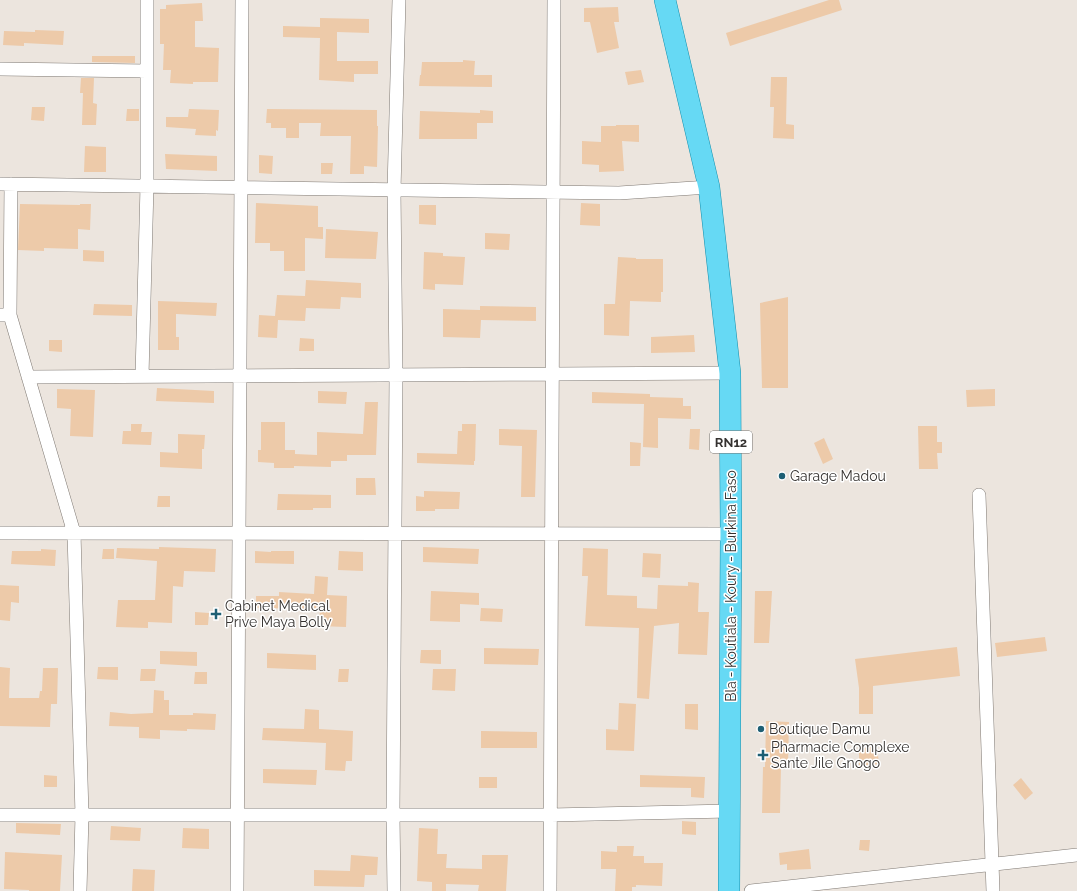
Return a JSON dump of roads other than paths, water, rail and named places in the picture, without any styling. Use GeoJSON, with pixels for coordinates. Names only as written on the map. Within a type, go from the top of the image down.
{"type":"FeatureCollection","features":[{"type":"Feature","properties":{"kind":"main road","name":"Bla - Koutiala - Koury - Burkina Faso"},"geometry":{"type":"LineString","coordinates":[[665,0],[709,188],[730,373],[731,534],[729,891]]}},
{"type":"Feature","properties":{"kind":"street"},"geometry":{"type":"LineString","coordinates":[[142,376],[147,186],[147,0]]}},
{"type":"Feature","properties":{"kind":"street"},"geometry":{"type":"LineString","coordinates":[[237,891],[242,0]]}},
{"type":"Feature","properties":{"kind":"street"},"geometry":{"type":"LineString","coordinates":[[394,891],[393,815],[396,374],[394,190],[399,0]]}},
{"type":"Feature","properties":{"kind":"street"},"geometry":{"type":"LineString","coordinates":[[550,891],[554,0]]}},
{"type":"Feature","properties":{"kind":"street"},"geometry":{"type":"LineString","coordinates":[[0,69],[147,71]]}},
{"type":"Feature","properties":{"kind":"street"},"geometry":{"type":"LineString","coordinates":[[80,891],[82,815],[74,533],[28,377],[5,315],[5,184],[619,193],[709,188]]}},
{"type":"Feature","properties":{"kind":"street"},"geometry":{"type":"LineString","coordinates":[[28,377],[730,373]]}},
{"type":"Feature","properties":{"kind":"street"},"geometry":{"type":"LineString","coordinates":[[979,495],[993,891]]}},
{"type":"Feature","properties":{"kind":"street"},"geometry":{"type":"LineString","coordinates":[[0,533],[731,534]]}},
{"type":"Feature","properties":{"kind":"street"},"geometry":{"type":"LineString","coordinates":[[0,815],[551,815],[729,811]]}},
{"type":"Feature","properties":{"kind":"street"},"geometry":{"type":"LineString","coordinates":[[751,891],[1077,855]]}},
{"type":"Feature","properties":{"kind":"place","name":"Garage Madou"},"geometry":{"type":"Point","coordinates":[782,476]}},
{"type":"Feature","properties":{"kind":"place","name":"Cabinet Medical Prive Maya Bolly"},"geometry":{"type":"Point","coordinates":[216,614]}},
{"type":"Feature","properties":{"kind":"place","name":"Boutique Damu"},"geometry":{"type":"Point","coordinates":[761,729]}},
{"type":"Feature","properties":{"kind":"place","name":"Pharmacie Complexe Sante Jile Gnogo"},"geometry":{"type":"Point","coordinates":[763,755]}}]}
